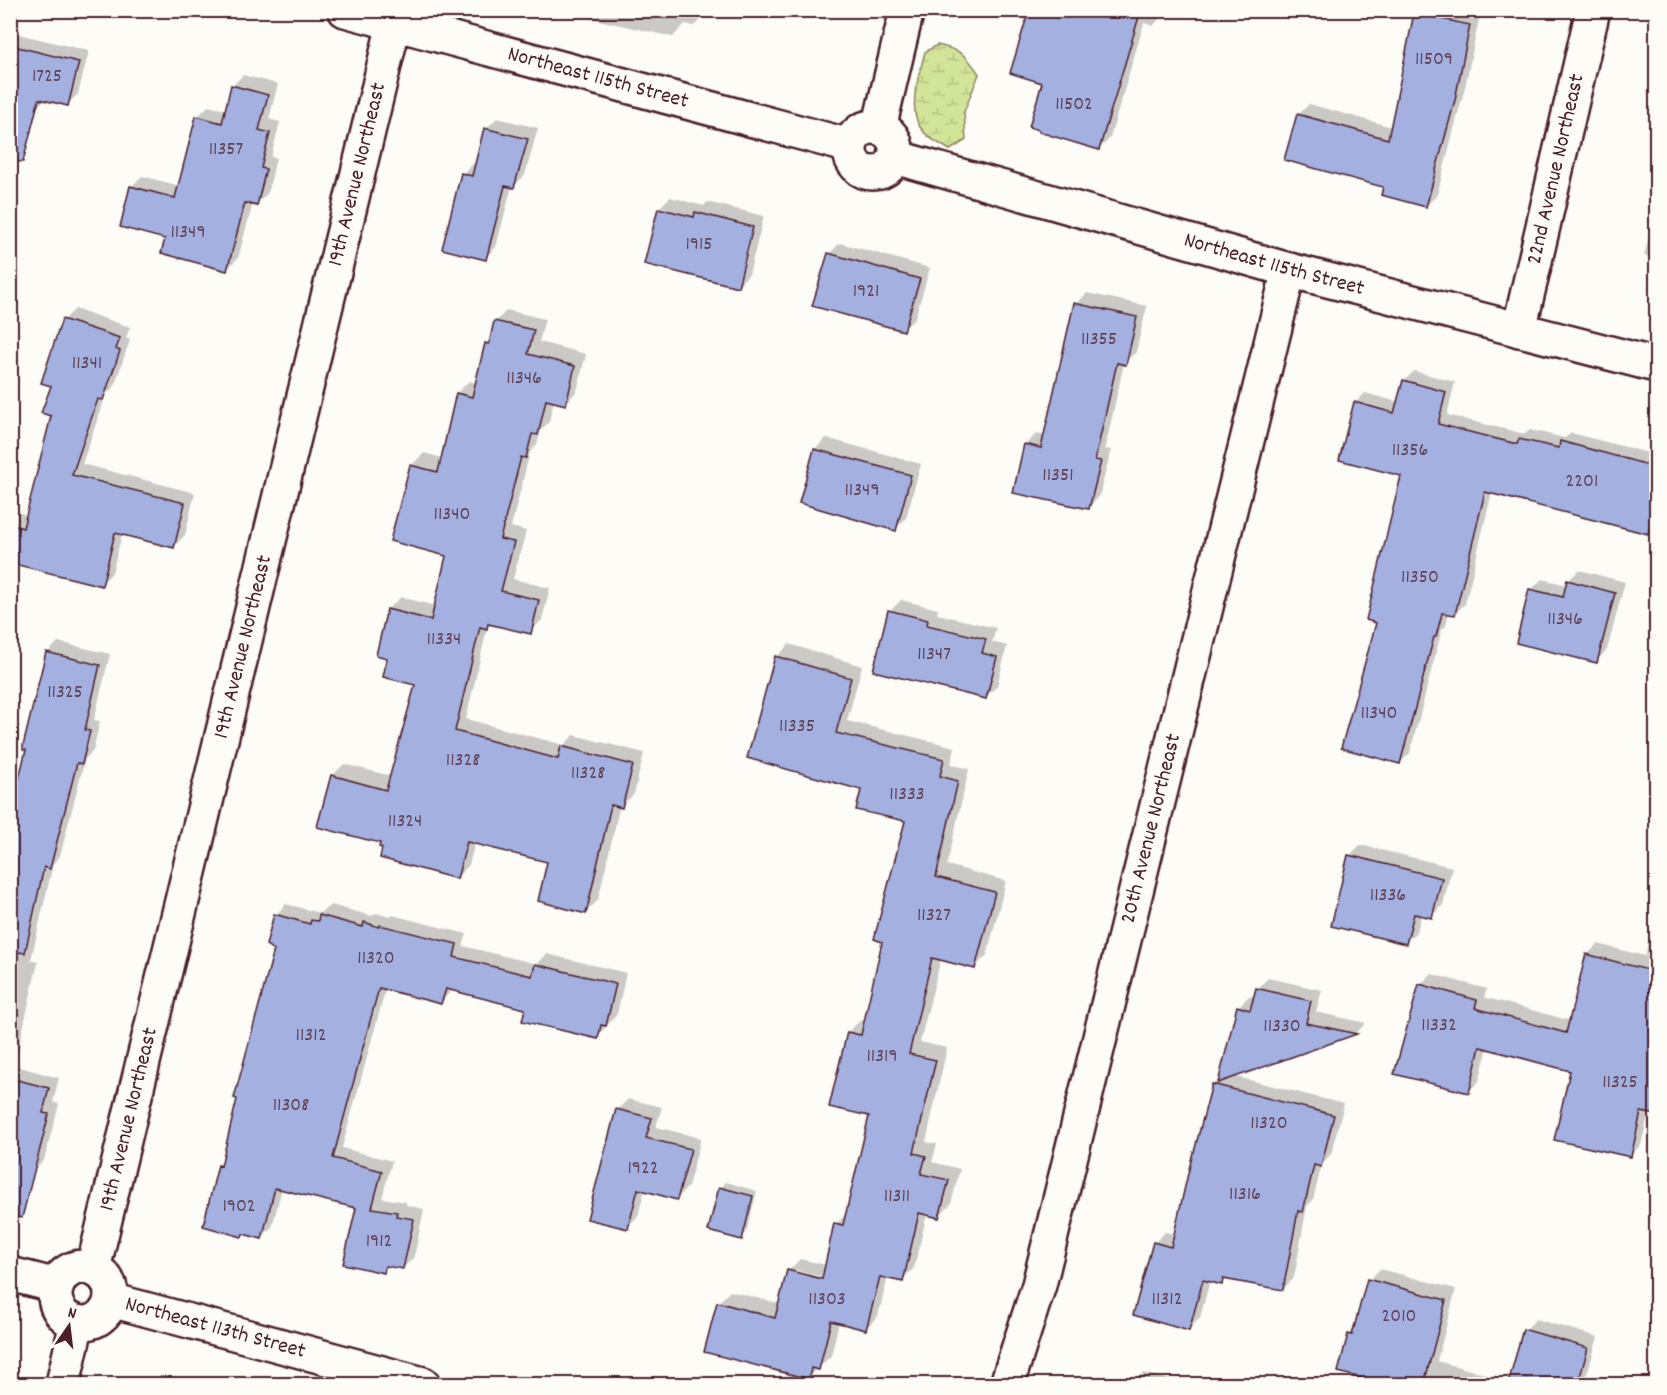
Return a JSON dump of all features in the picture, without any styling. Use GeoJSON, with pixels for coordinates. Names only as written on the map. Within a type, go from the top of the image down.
{"type":"FeatureCollection","features":[{"type":"Feature","properties":{"kind":"street","name":"Northeast 115th Street"},"geometry":{"type":"LineString","coordinates":[[345,10],[850,146]]}},
{"type":"Feature","properties":{"kind":"street"},"geometry":{"type":"LineString","coordinates":[[879,128],[907,10]]}},
{"type":"Feature","properties":{"kind":"street","name":"22nd Avenue Northeast"},"geometry":{"type":"LineString","coordinates":[[1520,330],[1593,10]]}},
{"type":"Feature","properties":{"kind":"street","name":"19th Avenue Northeast"},"geometry":{"type":"LineString","coordinates":[[93,1269],[394,24]]}},
{"type":"Feature","properties":{"kind":"street"},"geometry":{"type":"LineString","coordinates":[[869,127],[879,128],[890,135],[894,142],[895,157],[885,169],[871,173],[858,168],[853,162],[850,146],[861,130],[869,127]]}},
{"type":"Feature","properties":{"kind":"street","name":"Northeast 115th Street"},"geometry":{"type":"LineString","coordinates":[[895,157],[1289,270],[1656,365]]}},
{"type":"Feature","properties":{"kind":"street","name":"20th Avenue Northeast"},"geometry":{"type":"LineString","coordinates":[[1007,1384],[1039,1285],[1289,270]]}},
{"type":"Feature","properties":{"kind":"street"},"geometry":{"type":"LineString","coordinates":[[80,1267],[93,1269],[105,1277],[110,1285],[111,1300],[99,1318],[90,1322],[77,1322],[65,1316],[59,1308],[56,1300],[57,1286],[64,1275],[71,1270],[80,1267]]}},
{"type":"Feature","properties":{"kind":"street"},"geometry":{"type":"LineString","coordinates":[[10,1274],[57,1286]]}},
{"type":"Feature","properties":{"kind":"street","name":"Northeast 113th Street"},"geometry":{"type":"LineString","coordinates":[[111,1300],[423,1384]]}},
{"type":"Feature","properties":{"kind":"street"},"geometry":{"type":"LineString","coordinates":[[63,1384],[77,1322]]}},
{"type":"Feature","properties":{"kind":"green space"},"geometry":{"type":"Polygon","coordinates":[[[937,45],[962,54],[979,74],[964,112],[966,140],[950,150],[926,134],[916,119],[916,90],[925,52],[937,45]]]}},
{"type":"Feature","properties":{"kind":"building"},"geometry":{"type":"Polygon","coordinates":[[[1029,10],[1141,10],[1099,150],[1029,127],[1042,83],[1010,73],[1029,10]]]}},
{"type":"Feature","properties":{"kind":"building"},"geometry":{"type":"Polygon","coordinates":[[[1414,13],[1470,25],[1455,100],[1426,207],[1381,195],[1383,187],[1284,160],[1297,114],[1388,139],[1414,13]]]}},
{"type":"Feature","properties":{"kind":"building"},"geometry":{"type":"Polygon","coordinates":[[[10,45],[79,62],[68,106],[39,99],[23,162],[10,161],[10,45]]]}},
{"type":"Feature","properties":{"kind":"building"},"geometry":{"type":"Polygon","coordinates":[[[231,85],[268,95],[259,130],[270,133],[261,168],[266,169],[257,206],[245,203],[227,271],[161,253],[165,239],[120,227],[130,186],[175,198],[196,116],[222,123],[231,85]]]}},
{"type":"Feature","properties":{"kind":"building"},"geometry":{"type":"Polygon","coordinates":[[[484,128],[528,139],[514,188],[505,186],[486,260],[442,249],[461,173],[472,176],[484,128]]]}},
{"type":"Feature","properties":{"kind":"building"},"geometry":{"type":"Polygon","coordinates":[[[658,208],[694,217],[695,212],[753,227],[738,287],[644,264],[658,208]]]}},
{"type":"Feature","properties":{"kind":"building"},"geometry":{"type":"Polygon","coordinates":[[[828,253],[920,279],[904,331],[812,306],[828,253]]]}},
{"type":"Feature","properties":{"kind":"building"},"geometry":{"type":"Polygon","coordinates":[[[1074,303],[1137,317],[1126,365],[1117,363],[1095,460],[1101,461],[1089,509],[1013,493],[1024,444],[1041,448],[1074,303]]]}},
{"type":"Feature","properties":{"kind":"building"},"geometry":{"type":"Polygon","coordinates":[[[62,319],[120,338],[116,349],[120,351],[103,400],[98,399],[72,475],[185,503],[174,548],[115,533],[102,586],[10,563],[10,524],[23,528],[51,416],[41,413],[51,386],[41,383],[62,319]]]}},
{"type":"Feature","properties":{"kind":"building"},"geometry":{"type":"Polygon","coordinates":[[[494,321],[534,330],[528,354],[575,366],[566,405],[546,400],[538,435],[532,434],[526,458],[521,457],[500,539],[514,542],[501,591],[539,600],[531,634],[488,624],[487,629],[480,627],[455,731],[558,759],[561,746],[633,765],[622,808],[611,805],[586,914],[538,901],[547,862],[467,842],[457,879],[380,858],[382,848],[379,847],[380,843],[317,827],[331,775],[386,790],[415,685],[383,677],[387,658],[376,655],[387,609],[431,620],[446,556],[390,541],[410,465],[438,472],[456,393],[472,397],[485,343],[489,344],[494,321]]]}},
{"type":"Feature","properties":{"kind":"building"},"geometry":{"type":"Polygon","coordinates":[[[1403,380],[1446,392],[1438,424],[1517,444],[1519,439],[1559,448],[1560,441],[1656,467],[1656,500],[1648,534],[1485,492],[1455,615],[1442,613],[1400,764],[1341,748],[1376,623],[1366,620],[1401,476],[1339,460],[1354,402],[1394,413],[1403,380]]]}},
{"type":"Feature","properties":{"kind":"building"},"geometry":{"type":"Polygon","coordinates":[[[814,449],[911,475],[896,531],[799,503],[814,449]]]}},
{"type":"Feature","properties":{"kind":"building"},"geometry":{"type":"Polygon","coordinates":[[[1567,580],[1615,593],[1597,663],[1516,643],[1529,589],[1563,597],[1567,580]]]}},
{"type":"Feature","properties":{"kind":"building"},"geometry":{"type":"Polygon","coordinates":[[[888,610],[928,620],[927,625],[986,639],[982,653],[997,657],[986,699],[873,671],[888,610]]]}},
{"type":"Feature","properties":{"kind":"building"},"geometry":{"type":"Polygon","coordinates":[[[46,652],[100,665],[85,730],[90,731],[82,764],[77,763],[50,869],[44,867],[25,953],[10,951],[10,814],[26,750],[23,750],[23,746],[46,652]]]}},
{"type":"Feature","properties":{"kind":"building"},"geometry":{"type":"Polygon","coordinates":[[[775,656],[851,678],[836,733],[944,759],[940,776],[958,781],[936,877],[995,892],[975,969],[932,958],[909,1054],[936,1060],[914,1153],[926,1156],[921,1174],[949,1180],[939,1218],[919,1213],[903,1282],[880,1277],[866,1330],[831,1321],[819,1370],[811,1368],[809,1379],[704,1352],[717,1302],[775,1318],[787,1270],[822,1279],[834,1223],[843,1225],[869,1116],[829,1107],[847,1032],[861,1035],[882,942],[874,939],[905,821],[856,810],[861,790],[747,758],[775,656]]]}},
{"type":"Feature","properties":{"kind":"building"},"geometry":{"type":"Polygon","coordinates":[[[1348,855],[1442,878],[1432,918],[1414,914],[1406,944],[1331,926],[1348,855]]]}},
{"type":"Feature","properties":{"kind":"building"},"geometry":{"type":"Polygon","coordinates":[[[274,914],[310,924],[311,920],[318,921],[319,915],[363,927],[364,922],[379,927],[380,925],[457,944],[454,957],[532,976],[535,964],[616,984],[606,1026],[601,1025],[598,1039],[522,1021],[525,1009],[446,989],[441,1004],[379,988],[333,1158],[382,1171],[372,1208],[397,1212],[396,1216],[414,1219],[403,1269],[385,1266],[384,1273],[343,1264],[356,1208],[275,1188],[262,1239],[243,1234],[242,1237],[203,1226],[218,1165],[221,1166],[237,1099],[234,1098],[274,950],[266,945],[274,914]]]}},
{"type":"Feature","properties":{"kind":"building"},"geometry":{"type":"Polygon","coordinates":[[[1586,954],[1656,972],[1656,1115],[1641,1112],[1631,1157],[1554,1140],[1570,1071],[1480,1047],[1469,1093],[1394,1074],[1419,984],[1477,1000],[1475,1008],[1566,1033],[1586,954]]]}},
{"type":"Feature","properties":{"kind":"building"},"geometry":{"type":"Polygon","coordinates":[[[1256,988],[1311,1001],[1306,1023],[1357,1034],[1218,1083],[1237,1006],[1250,1010],[1256,988]]]}},
{"type":"Feature","properties":{"kind":"building"},"geometry":{"type":"Polygon","coordinates":[[[10,1078],[49,1088],[43,1113],[49,1114],[22,1218],[10,1216],[10,1078]]]}},
{"type":"Feature","properties":{"kind":"building"},"geometry":{"type":"Polygon","coordinates":[[[1212,1084],[1334,1115],[1321,1167],[1314,1165],[1303,1212],[1298,1211],[1283,1290],[1223,1279],[1222,1285],[1203,1280],[1189,1331],[1133,1315],[1153,1242],[1171,1247],[1193,1152],[1212,1084]]]}},
{"type":"Feature","properties":{"kind":"building"},"geometry":{"type":"Polygon","coordinates":[[[616,1109],[652,1118],[646,1138],[691,1149],[677,1200],[638,1189],[628,1229],[587,1219],[616,1109]]]}},
{"type":"Feature","properties":{"kind":"building"},"geometry":{"type":"Polygon","coordinates":[[[719,1187],[753,1196],[742,1240],[708,1231],[719,1187]]]}},
{"type":"Feature","properties":{"kind":"building"},"geometry":{"type":"Polygon","coordinates":[[[1367,1279],[1446,1300],[1424,1384],[1384,1384],[1338,1372],[1348,1334],[1352,1335],[1367,1279]]]}},
{"type":"Feature","properties":{"kind":"building"},"geometry":{"type":"Polygon","coordinates":[[[1523,1329],[1588,1348],[1578,1384],[1508,1384],[1523,1329]]]}}]}
